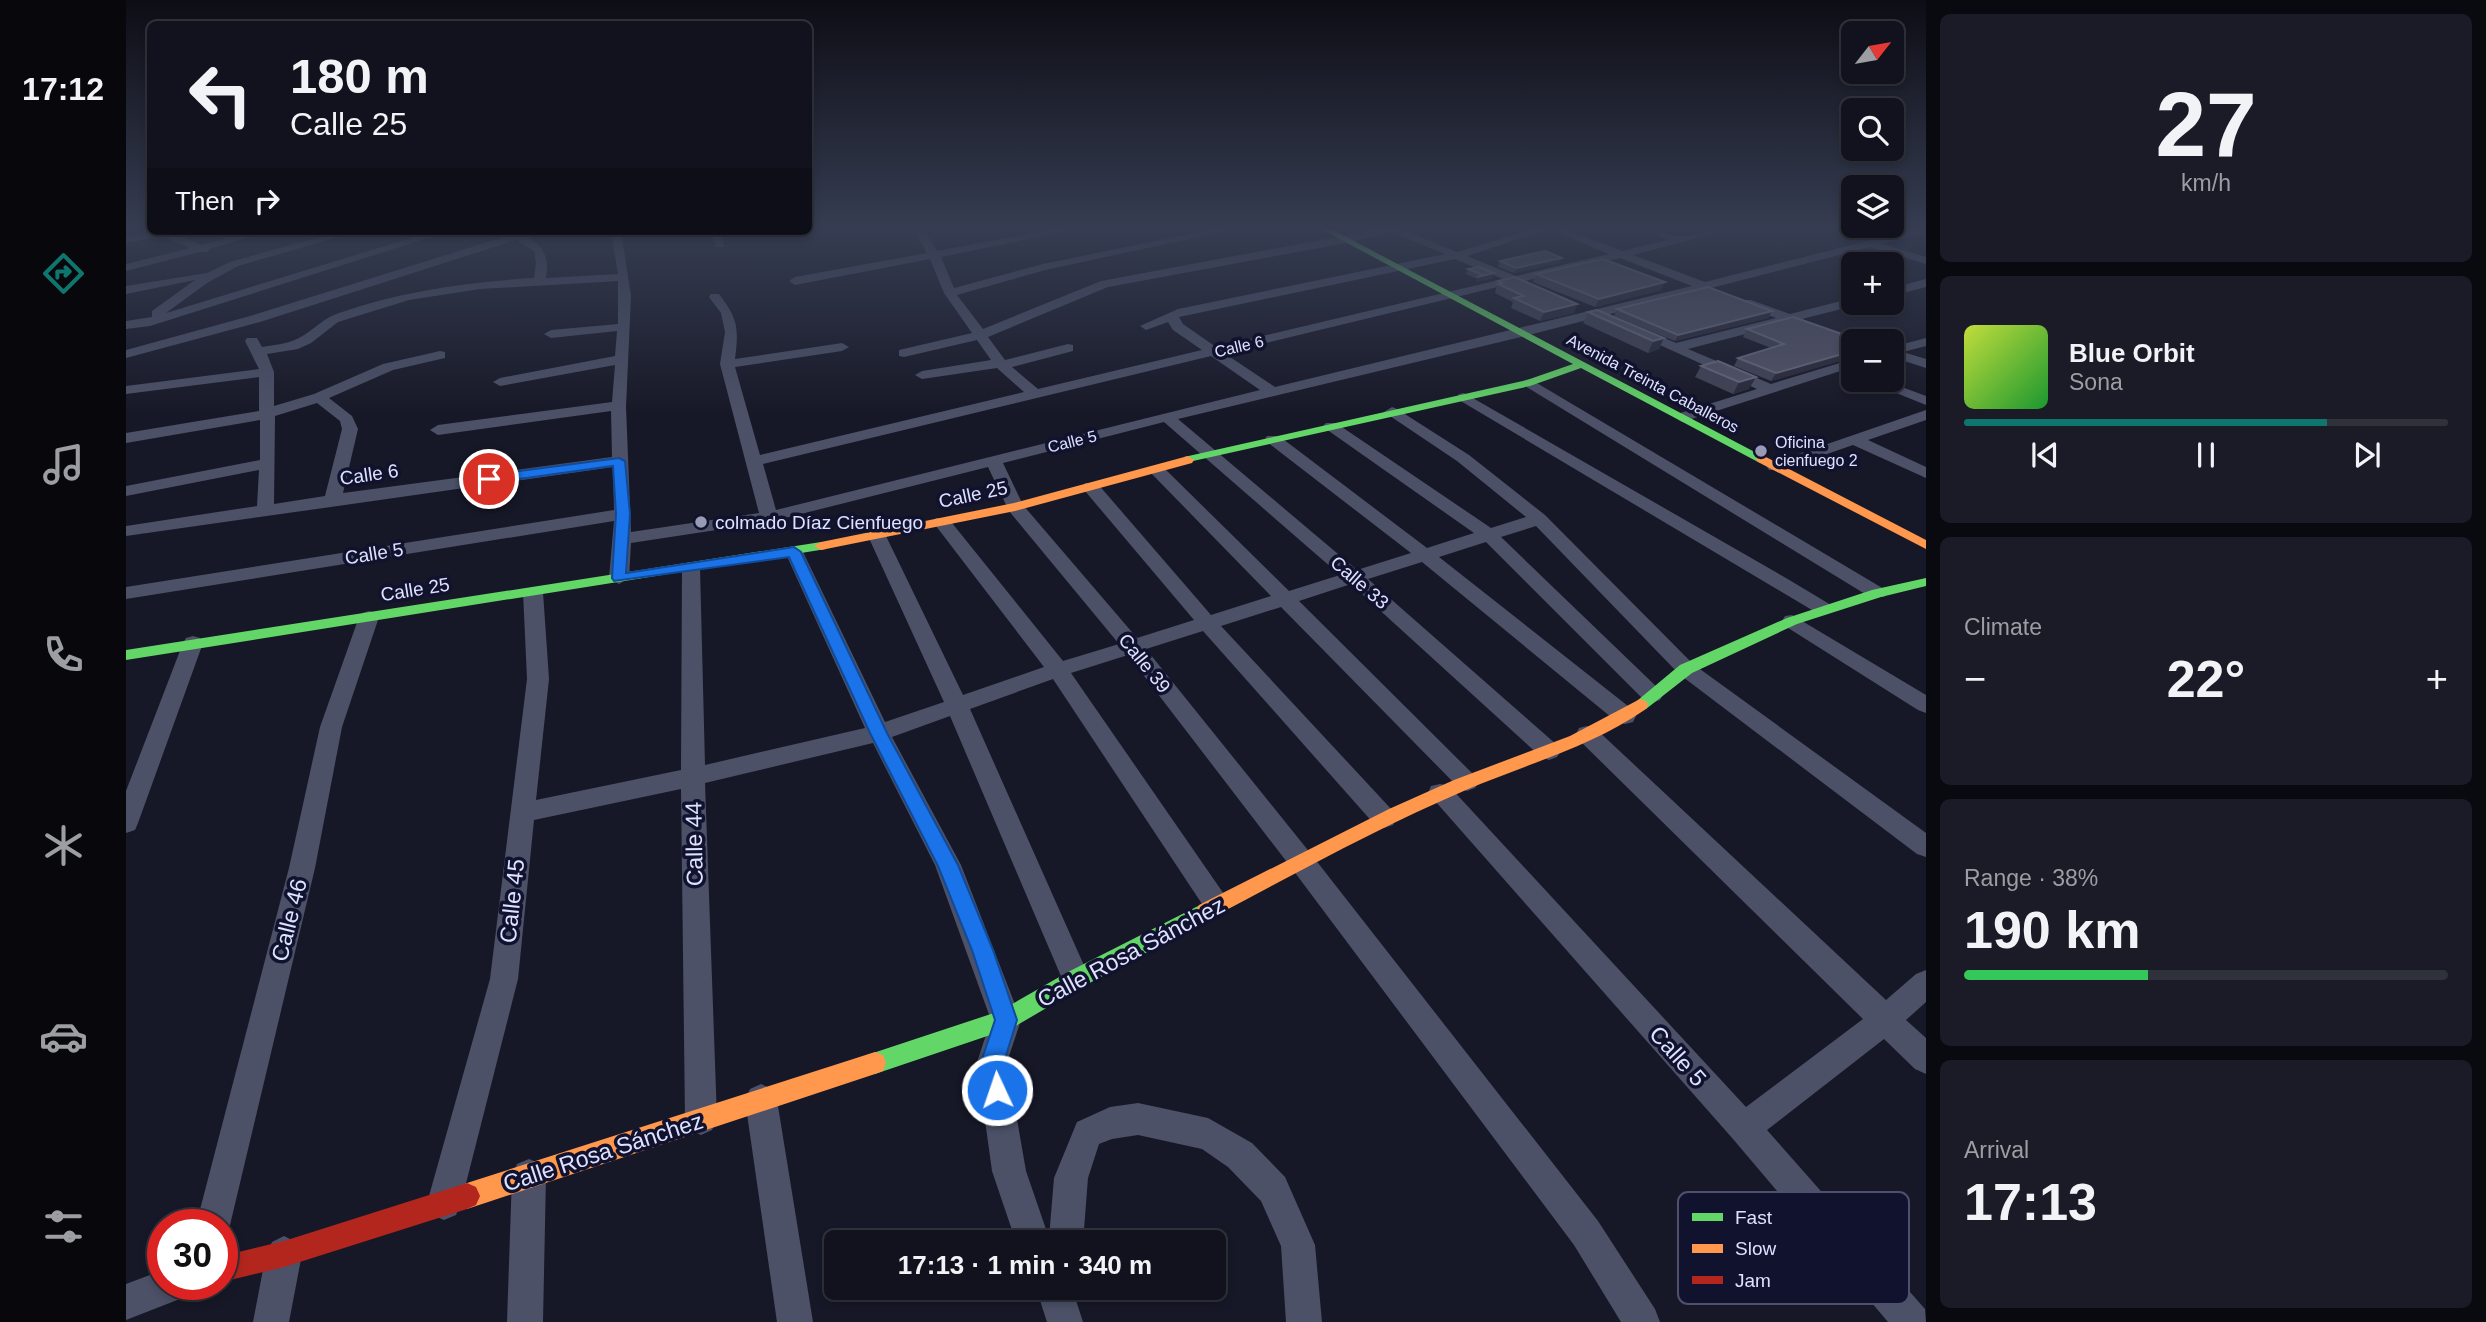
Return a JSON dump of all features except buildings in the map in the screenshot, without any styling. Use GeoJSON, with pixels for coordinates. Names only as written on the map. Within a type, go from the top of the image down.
{"type":"FeatureCollection","features":[{"type":"Feature","properties":{"kind":"street"},"geometry":{"type":"LineString","coordinates":[[126,341],[185,292]]}},
{"type":"Feature","properties":{"kind":"street"},"geometry":{"type":"LineString","coordinates":[[126,325],[145,323],[247,292]]}},
{"type":"Feature","properties":{"kind":"street"},"geometry":{"type":"LineString","coordinates":[[126,354],[255,319],[341,292]]}},
{"type":"Feature","properties":{"kind":"street"},"geometry":{"type":"LineString","coordinates":[[257,352],[293,346],[306,340],[333,319],[376,304],[438,292]]}},
{"type":"Feature","properties":{"kind":"street"},"geometry":{"type":"LineString","coordinates":[[619,578],[623,514],[619,405],[624,292]]}},
{"type":"Feature","properties":{"kind":"street"},"geometry":{"type":"LineString","coordinates":[[955,292],[950,293],[1001,364],[1034,393]]}},
{"type":"Feature","properties":{"kind":"street"},"geometry":{"type":"LineString","coordinates":[[904,353],[980,335],[1086,292]]}},
{"type":"Feature","properties":{"kind":"street"},"geometry":{"type":"LineString","coordinates":[[1146,326],[1178,313],[1279,292]]}},
{"type":"Feature","properties":{"kind":"street","name":"Avenida Treinta Caballeros"},"geometry":{"type":"LineString","coordinates":[[1441,292],[1926,545]]}},
{"type":"Feature","properties":{"kind":"street","name":"Calle 6"},"geometry":{"type":"LineString","coordinates":[[754,461],[1471,292]]}},
{"type":"Feature","properties":{"kind":"street","name":"Calle 5"},"geometry":{"type":"LineString","coordinates":[[621,539],[769,517],[1167,417],[1521,333],[1677,292]]}},
{"type":"Feature","properties":{"kind":"street"},"geometry":{"type":"LineString","coordinates":[[1720,292],[1841,338]]}},
{"type":"Feature","properties":{"kind":"street"},"geometry":{"type":"LineString","coordinates":[[715,297],[727,313],[732,332],[727,364],[769,517]]}},
{"type":"Feature","properties":{"kind":"street"},"geometry":{"type":"LineString","coordinates":[[1572,304],[1770,389]]}},
{"type":"Feature","properties":{"kind":"street"},"geometry":{"type":"LineString","coordinates":[[1674,348],[1841,305]]}},
{"type":"Feature","properties":{"kind":"street"},"geometry":{"type":"LineString","coordinates":[[1172,317],[1173,322],[1272,392]]}},
{"type":"Feature","properties":{"kind":"street"},"geometry":{"type":"LineString","coordinates":[[255,319],[248,333],[266,365],[267,372],[268,463],[265,509]]}},
{"type":"Feature","properties":{"kind":"street"},"geometry":{"type":"LineString","coordinates":[[551,334],[623,327]]}},
{"type":"Feature","properties":{"kind":"street"},"geometry":{"type":"LineString","coordinates":[[1904,348],[1926,342]]}},
{"type":"Feature","properties":{"kind":"street"},"geometry":{"type":"LineString","coordinates":[[727,364],[842,347]]}},
{"type":"Feature","properties":{"kind":"street"},"geometry":{"type":"LineString","coordinates":[[922,375],[1001,364],[1068,348]]}},
{"type":"Feature","properties":{"kind":"street"},"geometry":{"type":"LineString","coordinates":[[126,438],[266,414],[319,397],[388,367],[440,355]]}},
{"type":"Feature","properties":{"kind":"street"},"geometry":{"type":"LineString","coordinates":[[1904,356],[1926,364]]}},
{"type":"Feature","properties":{"kind":"street"},"geometry":{"type":"LineString","coordinates":[[500,382],[623,359]]}},
{"type":"Feature","properties":{"kind":"street","name":"Calle 25"},"geometry":{"type":"LineString","coordinates":[[126,655],[794,552],[877,536],[1015,507],[1273,439],[1530,383],[1582,364]]}},
{"type":"Feature","properties":{"kind":"street"},"geometry":{"type":"LineString","coordinates":[[1682,417],[1841,370]]}},
{"type":"Feature","properties":{"kind":"street"},"geometry":{"type":"LineString","coordinates":[[126,390],[267,372]]}},
{"type":"Feature","properties":{"kind":"street"},"geometry":{"type":"LineString","coordinates":[[1530,383],[1877,593]]}},
{"type":"Feature","properties":{"kind":"street"},"geometry":{"type":"LineString","coordinates":[[1891,392],[1925,413]]}},
{"type":"Feature","properties":{"kind":"street"},"geometry":{"type":"LineString","coordinates":[[319,397],[347,419],[350,429],[333,500]]}},
{"type":"Feature","properties":{"kind":"street"},"geometry":{"type":"LineString","coordinates":[[1464,397],[1593,476],[1726,550],[1824,609]]}},
{"type":"Feature","properties":{"kind":"street"},"geometry":{"type":"LineString","coordinates":[[438,430],[619,405]]}},
{"type":"Feature","properties":{"kind":"street"},"geometry":{"type":"LineString","coordinates":[[1392,412],[1463,457],[1539,519],[1686,669],[1926,847]]}},
{"type":"Feature","properties":{"kind":"street"},"geometry":{"type":"LineString","coordinates":[[1775,467],[1925,413]]}},
{"type":"Feature","properties":{"kind":"street","name":"Calle 33"},"geometry":{"type":"LineString","coordinates":[[1167,417],[1355,578],[1549,751]]}},
{"type":"Feature","properties":{"kind":"street"},"geometry":{"type":"LineString","coordinates":[[1331,426],[1490,536],[1652,695]]}},
{"type":"Feature","properties":{"kind":"street"},"geometry":{"type":"LineString","coordinates":[[1273,439],[1425,555],[1625,716]]}},
{"type":"Feature","properties":{"kind":"street"},"geometry":{"type":"LineString","coordinates":[[1854,440],[1926,473]]}},
{"type":"Feature","properties":{"kind":"street","name":"Calle 6"},"geometry":{"type":"LineString","coordinates":[[126,531],[265,509],[619,461]]}},
{"type":"Feature","properties":{"kind":"street","name":"Calle 39"},"geometry":{"type":"LineString","coordinates":[[994,461],[1015,507],[1133,647],[1302,862],[1586,1233],[1642,1322]]}},
{"type":"Feature","properties":{"kind":"street"},"geometry":{"type":"LineString","coordinates":[[126,491],[268,463]]}},
{"type":"Feature","properties":{"kind":"street","name":"Calle 5"},"geometry":{"type":"LineString","coordinates":[[1156,469],[1286,600],[1453,788],[1799,1192]]}},
{"type":"Feature","properties":{"kind":"street"},"geometry":{"type":"LineString","coordinates":[[1091,487],[1208,624],[1384,818]]}},
{"type":"Feature","properties":{"kind":"street","name":"Calle 5"},"geometry":{"type":"LineString","coordinates":[[126,593],[623,514]]}},
{"type":"Feature","properties":{"kind":"street"},"geometry":{"type":"LineString","coordinates":[[521,813],[693,777],[879,733],[1058,670],[1539,519]]}},
{"type":"Feature","properties":{"kind":"street"},"geometry":{"type":"LineString","coordinates":[[942,522],[1058,670],[1217,905]]}},
{"type":"Feature","properties":{"kind":"street"},"geometry":{"type":"LineString","coordinates":[[877,536],[957,706],[1076,979]]}},
{"type":"Feature","properties":{"kind":"street"},"geometry":{"type":"LineString","coordinates":[[794,552],[879,733],[948,865],[982,950],[1006,1020],[992,1062],[1009,1171],[1029,1230]]}},
{"type":"Feature","properties":{"kind":"street","name":"Calle 44"},"geometry":{"type":"LineString","coordinates":[[691,568],[701,1119]]}},
{"type":"Feature","properties":{"kind":"street","name":"Calle Rosa Sánchez"},"geometry":{"type":"LineString","coordinates":[[238,1265],[284,1254],[444,1204],[1006,1020],[1076,979],[1384,818],[1549,751],[1625,716],[1686,669],[1824,609],[1877,593],[1925,583]]}},
{"type":"Feature","properties":{"kind":"street","name":"Calle 45"},"geometry":{"type":"LineString","coordinates":[[444,1204],[503,979],[538,679],[533,592]]}},
{"type":"Feature","properties":{"kind":"street","name":"Calle 46"},"geometry":{"type":"LineString","coordinates":[[217,1209],[302,868],[331,727],[369,617]]}},
{"type":"Feature","properties":{"kind":"street"},"geometry":{"type":"LineString","coordinates":[[1792,621],[1926,705]]}},
{"type":"Feature","properties":{"kind":"street"},"geometry":{"type":"LineString","coordinates":[[126,822],[193,643]]}},
{"type":"Feature","properties":{"kind":"street"},"geometry":{"type":"LineString","coordinates":[[1587,734],[1926,1059]]}},
{"type":"Feature","properties":{"kind":"street"},"geometry":{"type":"LineString","coordinates":[[1744,1128],[1884,1021],[1926,983]]}},
{"type":"Feature","properties":{"kind":"street"},"geometry":{"type":"LineString","coordinates":[[761,1100],[795,1322]]}},
{"type":"Feature","properties":{"kind":"street"},"geometry":{"type":"LineString","coordinates":[[1067,1230],[1071,1178],[1088,1133],[1110,1123],[1138,1119],[1208,1135],[1240,1155],[1273,1189],[1298,1245],[1304,1322]]}},
{"type":"Feature","properties":{"kind":"street"},"geometry":{"type":"LineString","coordinates":[[525,1322],[529,1176]]}},
{"type":"Feature","properties":{"kind":"street"},"geometry":{"type":"LineString","coordinates":[[271,1322],[284,1254]]}},
{"type":"Feature","properties":{"kind":"street"},"geometry":{"type":"LineString","coordinates":[[126,1301],[147,1293]]}},
{"type":"Feature","properties":{"kind":"street","name":"Calle 5"},"geometry":{"type":"LineString","coordinates":[[1896,1304],[1912,1322]]}},
{"type":"Feature","properties":{"kind":"traffic: fast"},"geometry":{"type":"LineString","coordinates":[[1444,292],[1762,459]]}},
{"type":"Feature","properties":{"kind":"traffic: fast"},"geometry":{"type":"LineString","coordinates":[[1188,460],[1530,383],[1582,364]]}},
{"type":"Feature","properties":{"kind":"traffic: fast"},"geometry":{"type":"LineString","coordinates":[[126,655],[821,546]]}},
{"type":"Feature","properties":{"kind":"traffic: fast"},"geometry":{"type":"LineString","coordinates":[[1640,705],[1686,669],[1792,621],[1877,593],[1926,582]]}},
{"type":"Feature","properties":{"kind":"traffic: fast"},"geometry":{"type":"LineString","coordinates":[[875,1063],[1006,1020],[1076,979],[1206,911]]}},
{"type":"Feature","properties":{"kind":"traffic: slow"},"geometry":{"type":"LineString","coordinates":[[1762,459],[1926,545]]}},
{"type":"Feature","properties":{"kind":"traffic: slow"},"geometry":{"type":"LineString","coordinates":[[821,546],[1015,507],[1188,460]]}},
{"type":"Feature","properties":{"kind":"traffic: slow"},"geometry":{"type":"LineString","coordinates":[[1206,911],[1395,815],[1460,785],[1576,741],[1620,719],[1640,705]]}},
{"type":"Feature","properties":{"kind":"traffic: slow"},"geometry":{"type":"LineString","coordinates":[[467,1196],[875,1063]]}},
{"type":"Feature","properties":{"kind":"traffic: jam"},"geometry":{"type":"LineString","coordinates":[[238,1265],[284,1254],[467,1196]]}},
{"type":"Feature","properties":{"kind":"place","name":"Oficina cienfuego 2"},"geometry":{"type":"Point","coordinates":[1761,451]}},
{"type":"Feature","properties":{"kind":"place","name":"colmado Díaz Cienfuego"},"geometry":{"type":"Point","coordinates":[701,522]}},
{"type":"Feature","properties":{"kind":"route"},"geometry":{"type":"LineString","coordinates":[[489,479],[619,461],[623,514],[619,578],[794,552],[879,733],[948,865],[982,950],[1006,1020],[992,1062],[997,1090]]}}]}
